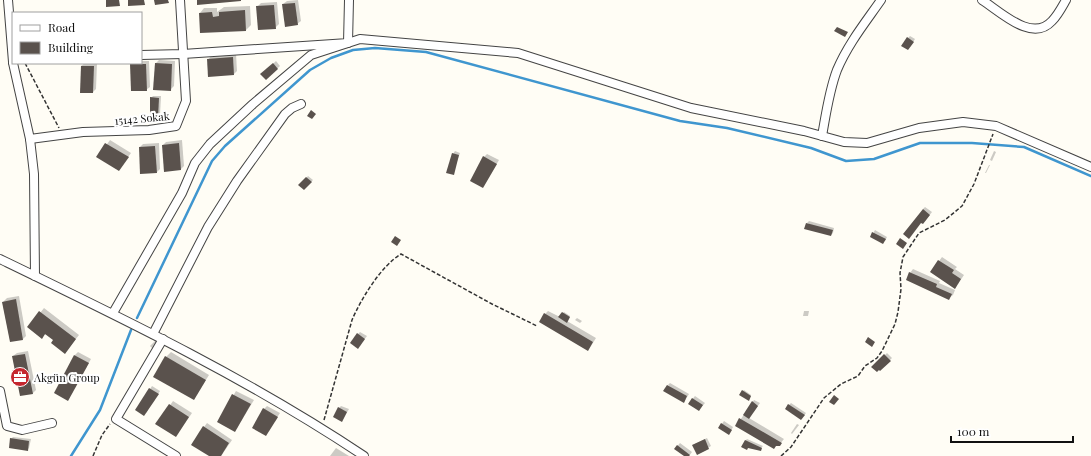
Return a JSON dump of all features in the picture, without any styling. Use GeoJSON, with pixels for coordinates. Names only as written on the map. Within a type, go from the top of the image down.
{"type":"FeatureCollection","features":[{"type":"Feature","properties":{"kind":"street"},"geometry":{"type":"LineString","coordinates":[[8,0],[12,49]]}},
{"type":"Feature","properties":{"kind":"street","name":"15142 Sokak"},"geometry":{"type":"LineString","coordinates":[[30,139],[83,132],[149,130],[176,126],[186,101],[180,0]]}},
{"type":"Feature","properties":{"kind":"street"},"geometry":{"type":"LineString","coordinates":[[348,43],[349,0]]}},
{"type":"Feature","properties":{"kind":"street"},"geometry":{"type":"LineString","coordinates":[[822,136],[829,94],[839,66],[853,40],[881,0]]}},
{"type":"Feature","properties":{"kind":"street"},"geometry":{"type":"LineString","coordinates":[[982,0],[1029,29],[1040,29],[1052,21],[1066,0]]}},
{"type":"Feature","properties":{"kind":"street"},"geometry":{"type":"LineString","coordinates":[[114,313],[182,193],[195,163],[210,144],[253,104],[311,55],[360,39],[518,53],[691,108],[844,142],[867,143],[896,133],[919,128],[963,122],[996,126],[1091,167]]}},
{"type":"Feature","properties":{"kind":"street"},"geometry":{"type":"LineString","coordinates":[[142,55],[183,54],[348,43]]}},
{"type":"Feature","properties":{"kind":"street"},"geometry":{"type":"LineString","coordinates":[[14,64],[30,139],[34,174],[35,276]]}},
{"type":"Feature","properties":{"kind":"street"},"geometry":{"type":"LineString","coordinates":[[153,334],[195,250],[223,204],[285,114],[301,104]]}},
{"type":"Feature","properties":{"kind":"street"},"geometry":{"type":"LineString","coordinates":[[0,259],[114,313],[163,339],[322,427],[364,456]]}},
{"type":"Feature","properties":{"kind":"street"},"geometry":{"type":"LineString","coordinates":[[163,339],[116,419],[176,456]]}},
{"type":"Feature","properties":{"kind":"street"},"geometry":{"type":"LineString","coordinates":[[0,391],[7,426],[22,430],[52,423]]}},
{"type":"Feature","properties":{"kind":"path"},"geometry":{"type":"LineString","coordinates":[[26,64],[63,135]]}},
{"type":"Feature","properties":{"kind":"path"},"geometry":{"type":"LineString","coordinates":[[781,456],[791,447],[824,398],[841,384],[858,376],[866,366],[877,358],[882,351],[895,324],[898,312],[901,289],[900,273],[903,256],[919,233],[946,220],[962,206],[974,184],[990,140]]}},
{"type":"Feature","properties":{"kind":"path"},"geometry":{"type":"LineString","coordinates":[[322,427],[336,381],[342,349],[352,320],[374,283],[388,264],[401,254],[492,304],[537,326]]}},
{"type":"Feature","properties":{"kind":"path"},"geometry":{"type":"LineString","coordinates":[[93,456],[102,434],[116,419]]}},
{"type":"Feature","properties":{"kind":"building"},"geometry":{"type":"Polygon","coordinates":[[[106,0],[119,0],[120,6],[106,7],[106,0]]]}},
{"type":"Feature","properties":{"kind":"building"},"geometry":{"type":"Polygon","coordinates":[[[128,0],[144,0],[145,5],[128,6],[128,0]]]}},
{"type":"Feature","properties":{"kind":"building"},"geometry":{"type":"Polygon","coordinates":[[[154,0],[168,0],[169,3],[155,5],[154,0]]]}},
{"type":"Feature","properties":{"kind":"building"},"geometry":{"type":"Polygon","coordinates":[[[197,0],[241,0],[241,1],[197,5],[197,0]]]}},
{"type":"Feature","properties":{"kind":"building"},"geometry":{"type":"Polygon","coordinates":[[[295,3],[298,25],[285,27],[282,4],[295,3]]]}},
{"type":"Feature","properties":{"kind":"building"},"geometry":{"type":"Polygon","coordinates":[[[274,5],[276,29],[258,30],[256,6],[274,5]]]}},
{"type":"Feature","properties":{"kind":"building"},"geometry":{"type":"Polygon","coordinates":[[[245,10],[246,31],[200,33],[199,13],[212,12],[213,17],[219,16],[219,12],[245,10]]]}},
{"type":"Feature","properties":{"kind":"building"},"geometry":{"type":"Polygon","coordinates":[[[837,27],[848,32],[845,37],[834,31],[837,27]]]}},
{"type":"Feature","properties":{"kind":"building"},"geometry":{"type":"Polygon","coordinates":[[[907,37],[914,42],[908,50],[901,46],[907,37]]]}},
{"type":"Feature","properties":{"kind":"building"},"geometry":{"type":"Polygon","coordinates":[[[233,57],[234,75],[208,77],[207,59],[233,57]]]}},
{"type":"Feature","properties":{"kind":"building"},"geometry":{"type":"Polygon","coordinates":[[[155,63],[172,64],[171,91],[153,90],[155,63]]]}},
{"type":"Feature","properties":{"kind":"building"},"geometry":{"type":"Polygon","coordinates":[[[273,63],[278,69],[266,80],[260,74],[273,63]]]}},
{"type":"Feature","properties":{"kind":"building"},"geometry":{"type":"Polygon","coordinates":[[[130,64],[146,64],[147,91],[131,91],[130,64]]]}},
{"type":"Feature","properties":{"kind":"building"},"geometry":{"type":"Polygon","coordinates":[[[81,66],[94,66],[93,93],[80,93],[81,66]]]}},
{"type":"Feature","properties":{"kind":"building"},"geometry":{"type":"Polygon","coordinates":[[[150,97],[159,98],[158,118],[150,118],[150,97]]]}},
{"type":"Feature","properties":{"kind":"building"},"geometry":{"type":"Polygon","coordinates":[[[311,110],[316,114],[312,119],[307,116],[311,110]]]}},
{"type":"Feature","properties":{"kind":"building"},"geometry":{"type":"Polygon","coordinates":[[[105,143],[129,157],[119,171],[96,157],[105,143]]]}},
{"type":"Feature","properties":{"kind":"building"},"geometry":{"type":"Polygon","coordinates":[[[179,143],[181,170],[164,172],[162,145],[179,143]]]}},
{"type":"Feature","properties":{"kind":"building"},"geometry":{"type":"Polygon","coordinates":[[[155,146],[157,173],[140,174],[139,147],[155,146]]]}},
{"type":"Feature","properties":{"kind":"building"},"geometry":{"type":"Polygon","coordinates":[[[452,153],[459,155],[454,175],[446,173],[452,153]]]}},
{"type":"Feature","properties":{"kind":"building"},"geometry":{"type":"Polygon","coordinates":[[[483,156],[497,164],[483,188],[470,181],[483,156]]]}},
{"type":"Feature","properties":{"kind":"building"},"geometry":{"type":"Polygon","coordinates":[[[306,177],[312,182],[304,190],[298,185],[306,177]]]}},
{"type":"Feature","properties":{"kind":"building"},"geometry":{"type":"Polygon","coordinates":[[[923,209],[930,215],[923,224],[921,223],[909,239],[903,234],[923,209]]]}},
{"type":"Feature","properties":{"kind":"building"},"geometry":{"type":"Polygon","coordinates":[[[806,223],[833,230],[831,236],[804,229],[806,223]]]}},
{"type":"Feature","properties":{"kind":"building"},"geometry":{"type":"Polygon","coordinates":[[[872,232],[886,239],[883,244],[870,237],[872,232]]]}},
{"type":"Feature","properties":{"kind":"building"},"geometry":{"type":"Polygon","coordinates":[[[395,236],[401,240],[397,246],[391,242],[395,236]]]}},
{"type":"Feature","properties":{"kind":"building"},"geometry":{"type":"Polygon","coordinates":[[[900,238],[907,243],[903,249],[896,244],[900,238]]]}},
{"type":"Feature","properties":{"kind":"building"},"geometry":{"type":"Polygon","coordinates":[[[938,260],[954,270],[952,273],[961,279],[955,289],[930,272],[938,260]]]}},
{"type":"Feature","properties":{"kind":"building"},"geometry":{"type":"Polygon","coordinates":[[[909,272],[937,284],[936,287],[952,294],[949,300],[906,280],[909,272]]]}},
{"type":"Feature","properties":{"kind":"building"},"geometry":{"type":"Polygon","coordinates":[[[16,299],[23,340],[10,342],[2,302],[16,299]]]}},
{"type":"Feature","properties":{"kind":"building"},"geometry":{"type":"Polygon","coordinates":[[[39,311],[76,339],[65,354],[51,343],[53,340],[45,334],[42,339],[27,327],[39,311]]]}},
{"type":"Feature","properties":{"kind":"building"},"geometry":{"type":"Polygon","coordinates":[[[562,312],[570,317],[567,323],[558,317],[562,312]]]}},
{"type":"Feature","properties":{"kind":"building"},"geometry":{"type":"Polygon","coordinates":[[[544,313],[593,342],[588,351],[539,322],[544,313]]]}},
{"type":"Feature","properties":{"kind":"building"},"geometry":{"type":"Polygon","coordinates":[[[357,333],[365,339],[358,349],[350,343],[357,333]]]}},
{"type":"Feature","properties":{"kind":"building"},"geometry":{"type":"Polygon","coordinates":[[[868,337],[875,342],[872,347],[865,342],[868,337]]]}},
{"type":"Feature","properties":{"kind":"building"},"geometry":{"type":"Polygon","coordinates":[[[25,354],[33,394],[20,396],[12,356],[25,354]]]}},
{"type":"Feature","properties":{"kind":"building"},"geometry":{"type":"Polygon","coordinates":[[[884,354],[891,361],[877,372],[871,367],[884,354]]]}},
{"type":"Feature","properties":{"kind":"building"},"geometry":{"type":"Polygon","coordinates":[[[74,355],[89,363],[68,401],[54,393],[74,355]]]}},
{"type":"Feature","properties":{"kind":"building"},"geometry":{"type":"Polygon","coordinates":[[[165,356],[206,380],[194,400],[153,377],[165,356]]]}},
{"type":"Feature","properties":{"kind":"building"},"geometry":{"type":"Polygon","coordinates":[[[667,385],[687,396],[684,403],[663,391],[667,385]]]}},
{"type":"Feature","properties":{"kind":"building"},"geometry":{"type":"Polygon","coordinates":[[[149,388],[159,394],[144,416],[135,410],[149,388]]]}},
{"type":"Feature","properties":{"kind":"building"},"geometry":{"type":"Polygon","coordinates":[[[742,390],[751,396],[749,401],[739,395],[742,390]]]}},
{"type":"Feature","properties":{"kind":"building"},"geometry":{"type":"Polygon","coordinates":[[[232,394],[251,404],[235,432],[217,422],[232,394]]]}},
{"type":"Feature","properties":{"kind":"building"},"geometry":{"type":"Polygon","coordinates":[[[834,395],[839,399],[834,405],[829,402],[834,395]]]}},
{"type":"Feature","properties":{"kind":"building"},"geometry":{"type":"Polygon","coordinates":[[[692,398],[703,405],[699,411],[688,404],[692,398]]]}},
{"type":"Feature","properties":{"kind":"building"},"geometry":{"type":"Polygon","coordinates":[[[752,401],[758,406],[749,419],[743,415],[752,401]]]}},
{"type":"Feature","properties":{"kind":"building"},"geometry":{"type":"Polygon","coordinates":[[[169,404],[189,417],[176,437],[155,424],[169,404]]]}},
{"type":"Feature","properties":{"kind":"building"},"geometry":{"type":"Polygon","coordinates":[[[788,404],[805,415],[801,420],[785,409],[788,404]]]}},
{"type":"Feature","properties":{"kind":"building"},"geometry":{"type":"Polygon","coordinates":[[[338,407],[347,412],[342,422],[333,417],[338,407]]]}},
{"type":"Feature","properties":{"kind":"building"},"geometry":{"type":"Polygon","coordinates":[[[263,408],[278,417],[266,436],[252,428],[263,408]]]}},
{"type":"Feature","properties":{"kind":"building"},"geometry":{"type":"Polygon","coordinates":[[[739,418],[782,443],[774,449],[735,426],[739,418]]]}},
{"type":"Feature","properties":{"kind":"building"},"geometry":{"type":"Polygon","coordinates":[[[721,423],[732,430],[729,435],[718,428],[721,423]]]}},
{"type":"Feature","properties":{"kind":"building"},"geometry":{"type":"Polygon","coordinates":[[[203,426],[229,443],[221,456],[209,456],[191,445],[203,426]]]}},
{"type":"Feature","properties":{"kind":"building"},"geometry":{"type":"Polygon","coordinates":[[[10,438],[29,441],[28,451],[9,448],[10,438]]]}},
{"type":"Feature","properties":{"kind":"building"},"geometry":{"type":"Polygon","coordinates":[[[705,439],[709,449],[697,455],[692,445],[705,439]]]}},
{"type":"Feature","properties":{"kind":"building"},"geometry":{"type":"Polygon","coordinates":[[[745,440],[762,448],[761,451],[748,448],[747,450],[741,447],[745,440]]]}},
{"type":"Feature","properties":{"kind":"building"},"geometry":{"type":"Polygon","coordinates":[[[677,445],[690,455],[684,456],[674,449],[677,445]]]}},
{"type":"Feature","properties":{"kind":"waterway"},"geometry":{"type":"LineString","coordinates":[[137,318],[212,161],[225,146],[310,70],[331,58],[353,50],[375,48],[426,52],[680,121],[727,128],[811,148],[846,161],[874,159],[920,143],[972,143],[1024,147],[1091,176]]}},
{"type":"Feature","properties":{"kind":"waterway"},"geometry":{"type":"LineString","coordinates":[[71,456],[100,410],[131,330]]}},
{"type":"Feature","properties":{"kind":"place","name":"Akgün Group"},"geometry":{"type":"Point","coordinates":[20,377]}}]}
